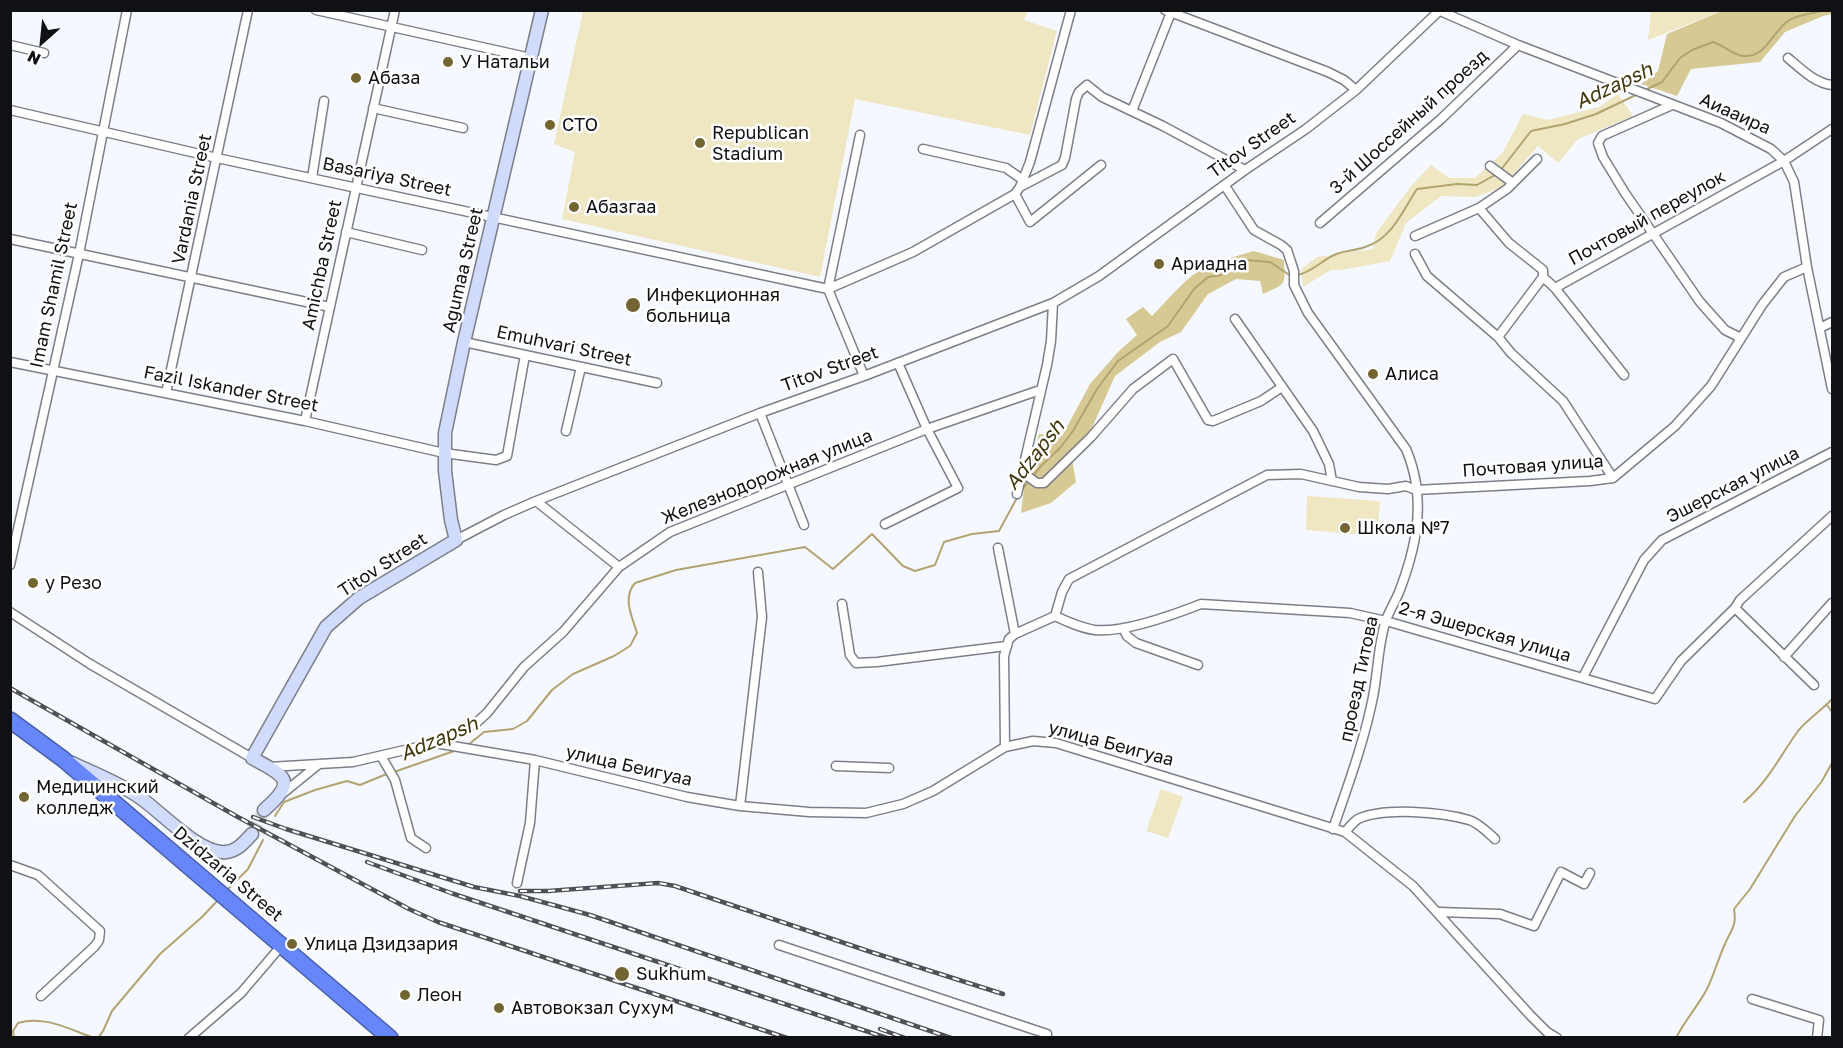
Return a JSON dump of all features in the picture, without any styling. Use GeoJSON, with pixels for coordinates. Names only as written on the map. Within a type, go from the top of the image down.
{"type":"FeatureCollection","features":[{"type":"Feature","properties":{"kind":"highway","name":"Dzidzaria Street"},"geometry":{"type":"LineString","coordinates":[[10,720],[63,759],[390,1038]]}},
{"type":"Feature","properties":{"kind":"street","name":"Imam Shamil Street"},"geometry":{"type":"LineString","coordinates":[[10,565],[80,254],[127,10]]}},
{"type":"Feature","properties":{"kind":"street","name":"Vardania Street"},"geometry":{"type":"LineString","coordinates":[[166,393],[248,10]]}},
{"type":"Feature","properties":{"kind":"street"},"geometry":{"type":"LineString","coordinates":[[316,10],[531,58]]}},
{"type":"Feature","properties":{"kind":"street","name":"Amichba Street"},"geometry":{"type":"LineString","coordinates":[[305,421],[395,10]]}},
{"type":"Feature","properties":{"kind":"street","name":"Agumaa Street"},"geometry":{"type":"LineString","coordinates":[[456,540],[451,520],[444,453],[446,433],[464,342],[542,10]]}},
{"type":"Feature","properties":{"kind":"street"},"geometry":{"type":"LineString","coordinates":[[1019,187],[1030,162],[1071,10]]}},
{"type":"Feature","properties":{"kind":"street"},"geometry":{"type":"LineString","coordinates":[[1132,111],[1169,11],[1328,72],[1344,80],[1356,90]]}},
{"type":"Feature","properties":{"kind":"street","name":"Аиааира"},"geometry":{"type":"LineString","coordinates":[[1438,11],[1739,132],[1771,149],[1784,161]]}},
{"type":"Feature","properties":{"kind":"street","name":"Titov Street"},"geometry":{"type":"LineString","coordinates":[[252,758],[326,627],[359,598],[456,540],[536,501],[760,413],[864,376],[1053,303],[1099,276],[1245,170],[1306,129],[1356,90],[1438,11]]}},
{"type":"Feature","properties":{"kind":"street"},"geometry":{"type":"LineString","coordinates":[[10,45],[44,53]]}},
{"type":"Feature","properties":{"kind":"street","name":"3-й Шоссейный проезд"},"geometry":{"type":"LineString","coordinates":[[1320,223],[1441,119],[1518,45]]}},
{"type":"Feature","properties":{"kind":"street"},"geometry":{"type":"LineString","coordinates":[[1788,58],[1815,79],[1833,85]]}},
{"type":"Feature","properties":{"kind":"street"},"geometry":{"type":"LineString","coordinates":[[828,289],[913,252],[1019,187],[1062,165],[1076,99],[1079,92],[1087,85],[1102,97],[1245,170]]}},
{"type":"Feature","properties":{"kind":"street"},"geometry":{"type":"LineString","coordinates":[[312,178],[324,101]]}},
{"type":"Feature","properties":{"kind":"street"},"geometry":{"type":"LineString","coordinates":[[1672,105],[1602,136],[1598,143],[1603,157],[1652,233],[1714,320],[1725,330],[1741,338]]}},
{"type":"Feature","properties":{"kind":"street"},"geometry":{"type":"LineString","coordinates":[[373,108],[463,128]]}},
{"type":"Feature","properties":{"kind":"street","name":"Basariya Street"},"geometry":{"type":"LineString","coordinates":[[10,110],[217,158],[828,289]]}},
{"type":"Feature","properties":{"kind":"street","name":"Почтовый переулок"},"geometry":{"type":"LineString","coordinates":[[1479,207],[1509,243],[1542,270],[1543,277],[1555,288],[1784,161],[1833,129]]}},
{"type":"Feature","properties":{"kind":"street"},"geometry":{"type":"LineString","coordinates":[[860,135],[828,289],[864,376]]}},
{"type":"Feature","properties":{"kind":"street"},"geometry":{"type":"LineString","coordinates":[[923,149],[1006,168],[1019,187],[1030,222],[1101,165]]}},
{"type":"Feature","properties":{"kind":"street"},"geometry":{"type":"LineString","coordinates":[[1415,236],[1479,207],[1512,183],[1537,159]]}},
{"type":"Feature","properties":{"kind":"street"},"geometry":{"type":"LineString","coordinates":[[1784,161],[1794,182],[1807,267],[1833,389]]}},
{"type":"Feature","properties":{"kind":"street"},"geometry":{"type":"LineString","coordinates":[[1491,166],[1512,183]]}},
{"type":"Feature","properties":{"kind":"street","name":"проезд Титова"},"geometry":{"type":"LineString","coordinates":[[1225,186],[1254,230],[1287,250],[1294,285],[1308,313],[1406,449],[1416,490],[1419,513],[1412,553],[1401,589],[1386,621],[1367,723],[1333,829]]}},
{"type":"Feature","properties":{"kind":"street"},"geometry":{"type":"LineString","coordinates":[[346,232],[422,250]]}},
{"type":"Feature","properties":{"kind":"street"},"geometry":{"type":"LineString","coordinates":[[10,239],[330,307]]}},
{"type":"Feature","properties":{"kind":"street"},"geometry":{"type":"LineString","coordinates":[[1415,254],[1426,276],[1498,337],[1511,353],[1563,401],[1613,478]]}},
{"type":"Feature","properties":{"kind":"street","name":"Почтовая улица"},"geometry":{"type":"LineString","coordinates":[[1055,616],[1062,592],[1069,579],[1267,475],[1301,474],[1359,487],[1388,489],[1406,486],[1416,490],[1613,478],[1692,409],[1711,386],[1762,305],[1784,277],[1807,267]]}},
{"type":"Feature","properties":{"kind":"street"},"geometry":{"type":"LineString","coordinates":[[1498,337],[1543,277]]}},
{"type":"Feature","properties":{"kind":"street"},"geometry":{"type":"LineString","coordinates":[[1555,288],[1624,375]]}},
{"type":"Feature","properties":{"kind":"street"},"geometry":{"type":"LineString","coordinates":[[1017,494],[1025,475],[1051,341],[1053,303]]}},
{"type":"Feature","properties":{"kind":"street"},"geometry":{"type":"LineString","coordinates":[[1235,319],[1312,431],[1329,464],[1332,481]]}},
{"type":"Feature","properties":{"kind":"street"},"geometry":{"type":"LineString","coordinates":[[1820,328],[1833,322]]}},
{"type":"Feature","properties":{"kind":"street","name":"Emuhvari Street"},"geometry":{"type":"LineString","coordinates":[[464,342],[657,383]]}},
{"type":"Feature","properties":{"kind":"street","name":"Fazil Iskander Street"},"geometry":{"type":"LineString","coordinates":[[10,362],[305,421],[444,453],[496,460],[507,456],[525,355]]}},
{"type":"Feature","properties":{"kind":"street"},"geometry":{"type":"LineString","coordinates":[[1025,475],[1035,482],[1044,483],[1091,437],[1132,389],[1173,359],[1208,420],[1212,422],[1261,400],[1282,387]]}},
{"type":"Feature","properties":{"kind":"street"},"geometry":{"type":"LineString","coordinates":[[885,524],[958,488],[927,429],[898,363]]}},
{"type":"Feature","properties":{"kind":"street"},"geometry":{"type":"LineString","coordinates":[[566,431],[581,367]]}},
{"type":"Feature","properties":{"kind":"street","name":"Железнодорожная улица"},"geometry":{"type":"LineString","coordinates":[[435,743],[476,724],[524,668],[563,632],[619,567],[670,532],[927,429],[1040,390]]}},
{"type":"Feature","properties":{"kind":"street"},"geometry":{"type":"LineString","coordinates":[[760,413],[804,525]]}},
{"type":"Feature","properties":{"kind":"street","name":"Эшерская улица"},"geometry":{"type":"LineString","coordinates":[[1583,677],[1644,560],[1662,540],[1833,452]]}},
{"type":"Feature","properties":{"kind":"street"},"geometry":{"type":"LineString","coordinates":[[536,501],[619,567]]}},
{"type":"Feature","properties":{"kind":"street","name":"2-я Эшерская улица"},"geometry":{"type":"LineString","coordinates":[[1055,616],[1075,625],[1108,631],[1179,613],[1201,604],[1350,613],[1386,621],[1655,699],[1681,661],[1735,608],[1740,600],[1833,516]]}},
{"type":"Feature","properties":{"kind":"street"},"geometry":{"type":"LineString","coordinates":[[998,548],[1015,634]]}},
{"type":"Feature","properties":{"kind":"street"},"geometry":{"type":"LineString","coordinates":[[740,806],[762,617],[758,572]]}},
{"type":"Feature","properties":{"kind":"street"},"geometry":{"type":"LineString","coordinates":[[1784,657],[1833,603]]}},
{"type":"Feature","properties":{"kind":"street"},"geometry":{"type":"LineString","coordinates":[[842,604],[850,655],[856,663],[1006,646]]}},
{"type":"Feature","properties":{"kind":"street"},"geometry":{"type":"LineString","coordinates":[[1735,608],[1814,685]]}},
{"type":"Feature","properties":{"kind":"street"},"geometry":{"type":"LineString","coordinates":[[10,612],[90,664],[281,773],[284,780],[282,795]]}},
{"type":"Feature","properties":{"kind":"street"},"geometry":{"type":"LineString","coordinates":[[1005,747],[1006,646],[1015,634],[1055,616]]}},
{"type":"Feature","properties":{"kind":"street"},"geometry":{"type":"LineString","coordinates":[[1123,628],[1127,636],[1136,643],[1198,665]]}},
{"type":"Feature","properties":{"kind":"street","name":"улица Беигуаа"},"geometry":{"type":"LineString","coordinates":[[435,743],[535,760],[687,797],[740,806],[866,813],[903,804],[933,792],[1005,747],[1033,741],[1056,742],[1345,832],[1413,886],[1546,1032],[1557,1038]]}},
{"type":"Feature","properties":{"kind":"street"},"geometry":{"type":"LineString","coordinates":[[269,767],[383,760],[435,743]]}},
{"type":"Feature","properties":{"kind":"street"},"geometry":{"type":"LineString","coordinates":[[63,759],[141,798],[198,845],[226,852],[238,848],[252,834]]}},
{"type":"Feature","properties":{"kind":"street"},"geometry":{"type":"LineString","coordinates":[[383,760],[395,780],[411,838],[426,848]]}},
{"type":"Feature","properties":{"kind":"street"},"geometry":{"type":"LineString","coordinates":[[517,883],[530,823],[535,760]]}},
{"type":"Feature","properties":{"kind":"street"},"geometry":{"type":"LineString","coordinates":[[264,810],[319,764]]}},
{"type":"Feature","properties":{"kind":"street"},"geometry":{"type":"LineString","coordinates":[[836,766],[889,768]]}},
{"type":"Feature","properties":{"kind":"street"},"geometry":{"type":"LineString","coordinates":[[1345,832],[1356,820],[1408,811],[1470,820],[1495,839]]}},
{"type":"Feature","properties":{"kind":"street"},"geometry":{"type":"LineString","coordinates":[[183,862],[198,845]]}},
{"type":"Feature","properties":{"kind":"street"},"geometry":{"type":"LineString","coordinates":[[10,865],[38,875],[100,931],[95,946],[41,996]]}},
{"type":"Feature","properties":{"kind":"street"},"geometry":{"type":"LineString","coordinates":[[1439,912],[1500,914],[1534,926],[1561,872],[1584,884],[1590,873]]}},
{"type":"Feature","properties":{"kind":"street"},"geometry":{"type":"LineString","coordinates":[[189,1038],[241,993],[282,945]]}},
{"type":"Feature","properties":{"kind":"street"},"geometry":{"type":"LineString","coordinates":[[779,945],[1047,1034]]}},
{"type":"Feature","properties":{"kind":"street"},"geometry":{"type":"LineString","coordinates":[[1752,999],[1819,1020],[1817,1038]]}},
{"type":"Feature","properties":{"kind":"shaded area"},"geometry":{"type":"Polygon","coordinates":[[[1832,10],[1832,14],[1785,32],[1760,62],[1691,69],[1677,96],[1641,84],[1658,71],[1667,34],[1722,11],[1832,10]]]}},
{"type":"Feature","properties":{"kind":"shaded area","name":"Republican Stadium"},"geometry":{"type":"Polygon","coordinates":[[[583,11],[1027,11],[1024,20],[1057,31],[1030,135],[855,99],[820,277],[562,219],[575,152],[554,144],[583,11]]]}},
{"type":"Feature","properties":{"kind":"shaded area"},"geometry":{"type":"Polygon","coordinates":[[[1651,11],[1722,11],[1648,40],[1651,11]]]}},
{"type":"Feature","properties":{"kind":"shaded area"},"geometry":{"type":"Polygon","coordinates":[[[1618,94],[1633,116],[1578,139],[1558,163],[1538,146],[1502,187],[1476,197],[1441,196],[1406,223],[1390,261],[1331,270],[1303,287],[1301,269],[1317,257],[1373,249],[1376,233],[1411,186],[1431,165],[1449,178],[1475,178],[1503,152],[1523,114],[1548,120],[1599,107],[1618,94]]]}},
{"type":"Feature","properties":{"kind":"shaded area"},"geometry":{"type":"Polygon","coordinates":[[[1254,251],[1284,260],[1283,283],[1263,294],[1260,281],[1236,279],[1208,294],[1181,332],[1160,342],[1115,376],[1091,430],[1071,453],[1076,482],[1051,503],[1021,513],[1024,488],[1039,434],[1062,436],[1090,384],[1118,352],[1137,335],[1126,319],[1143,307],[1152,316],[1197,272],[1216,263],[1254,251]]]}},
{"type":"Feature","properties":{"kind":"shaded area"},"geometry":{"type":"Polygon","coordinates":[[[1307,496],[1380,501],[1377,536],[1306,530],[1307,496]]]}},
{"type":"Feature","properties":{"kind":"shaded area"},"geometry":{"type":"Polygon","coordinates":[[[1161,789],[1183,797],[1168,838],[1146,831],[1161,789]]]}},
{"type":"Feature","properties":{"kind":"waterway","name":"Adzapsh"},"geometry":{"type":"LineString","coordinates":[[1643,91],[1662,82],[1680,58],[1692,50],[1713,42],[1739,55],[1751,56],[1763,49],[1782,26],[1792,19],[1824,10]]}},
{"type":"Feature","properties":{"kind":"waterway","name":"Adzapsh"},"geometry":{"type":"LineString","coordinates":[[1500,171],[1531,131],[1565,124],[1596,114],[1638,94]]}},
{"type":"Feature","properties":{"kind":"waterway","name":"Adzapsh"},"geometry":{"type":"LineString","coordinates":[[1297,275],[1307,272],[1334,255],[1365,247],[1383,238],[1396,223],[1417,189],[1457,184],[1477,185],[1495,175]]}},
{"type":"Feature","properties":{"kind":"waterway","name":"Adzapsh"},"geometry":{"type":"LineString","coordinates":[[1020,492],[1073,431],[1097,389],[1118,361],[1168,326],[1194,289],[1208,277],[1221,275],[1235,264],[1246,260],[1270,262],[1291,276]]}},
{"type":"Feature","properties":{"kind":"waterway","name":"Adzapsh"},"geometry":{"type":"LineString","coordinates":[[468,745],[484,732],[513,729],[527,721],[552,690],[573,674],[614,656],[630,646],[637,633],[629,601],[629,595],[635,583],[676,570],[805,547],[833,569],[872,534],[903,566],[915,571],[935,565],[944,542],[972,534],[999,531],[1018,496]]}},
{"type":"Feature","properties":{"kind":"waterway"},"geometry":{"type":"LineString","coordinates":[[1744,802],[1767,777],[1798,731],[1832,699]]}},
{"type":"Feature","properties":{"kind":"waterway"},"geometry":{"type":"LineString","coordinates":[[1827,705],[1832,712]]}},
{"type":"Feature","properties":{"kind":"waterway","name":"Adzapsh"},"geometry":{"type":"LineString","coordinates":[[394,772],[457,750]]}},
{"type":"Feature","properties":{"kind":"waterway"},"geometry":{"type":"LineString","coordinates":[[1676,1038],[1709,984],[1733,928],[1734,909],[1750,889],[1795,816],[1822,781],[1832,763]]}},
{"type":"Feature","properties":{"kind":"waterway","name":"Adzapsh"},"geometry":{"type":"LineString","coordinates":[[275,816],[284,802],[315,790],[347,781],[360,785],[389,773]]}},
{"type":"Feature","properties":{"kind":"waterway","name":"Adzapsh"},"geometry":{"type":"LineString","coordinates":[[227,890],[248,869],[263,840]]}},
{"type":"Feature","properties":{"kind":"waterway","name":"Adzapsh"},"geometry":{"type":"LineString","coordinates":[[98,1038],[112,1011],[160,954],[219,899]]}},
{"type":"Feature","properties":{"kind":"waterway","name":"Adzapsh"},"geometry":{"type":"LineString","coordinates":[[14,1038],[13,1031],[18,1023],[28,1021],[56,1024],[94,1038]]}},
{"type":"Feature","properties":{"kind":"tunnel"},"geometry":{"type":"LineString","coordinates":[[252,834],[264,810]]}},
{"type":"Feature","properties":{"kind":"railway"},"geometry":{"type":"LineString","coordinates":[[10,688],[236,816],[409,909],[438,922],[787,1038]]}},
{"type":"Feature","properties":{"kind":"railway"},"geometry":{"type":"LineString","coordinates":[[253,817],[474,887],[520,896],[590,915],[951,1038]]}},
{"type":"Feature","properties":{"kind":"railway"},"geometry":{"type":"LineString","coordinates":[[367,862],[451,893],[887,1038]]}},
{"type":"Feature","properties":{"kind":"railway"},"geometry":{"type":"LineString","coordinates":[[520,891],[658,883],[675,886],[1003,994]]}},
{"type":"Feature","properties":{"kind":"railway"},"geometry":{"type":"LineString","coordinates":[[880,1029],[905,1038]]}},
{"type":"Feature","properties":{"kind":"place","name":"У Натальи"},"geometry":{"type":"Point","coordinates":[448,62]}},
{"type":"Feature","properties":{"kind":"place","name":"Абаза"},"geometry":{"type":"Point","coordinates":[356,78]}},
{"type":"Feature","properties":{"kind":"place","name":"СТО"},"geometry":{"type":"Point","coordinates":[550,125]}},
{"type":"Feature","properties":{"kind":"place","name":"Republican Stadium"},"geometry":{"type":"Point","coordinates":[700,143]}},
{"type":"Feature","properties":{"kind":"place","name":"Абазгаа"},"geometry":{"type":"Point","coordinates":[574,207]}},
{"type":"Feature","properties":{"kind":"place","name":"Ариадна"},"geometry":{"type":"Point","coordinates":[1159,264]}},
{"type":"Feature","properties":{"kind":"place","name":"Инфекционная больница"},"geometry":{"type":"Point","coordinates":[633,305]}},
{"type":"Feature","properties":{"kind":"place","name":"Алиса"},"geometry":{"type":"Point","coordinates":[1373,374]}},
{"type":"Feature","properties":{"kind":"place","name":"Школа №7"},"geometry":{"type":"Point","coordinates":[1345,528]}},
{"type":"Feature","properties":{"kind":"place","name":"у Резо"},"geometry":{"type":"Point","coordinates":[33,583]}},
{"type":"Feature","properties":{"kind":"place","name":"Медицинский колледж"},"geometry":{"type":"Point","coordinates":[24,797]}},
{"type":"Feature","properties":{"kind":"place","name":"Улица Дзидзария"},"geometry":{"type":"Point","coordinates":[292,944]}},
{"type":"Feature","properties":{"kind":"place","name":"Sukhum"},"geometry":{"type":"Point","coordinates":[622,974]}},
{"type":"Feature","properties":{"kind":"place","name":"Леон"},"geometry":{"type":"Point","coordinates":[405,995]}},
{"type":"Feature","properties":{"kind":"place","name":"Автовокзал Сухум"},"geometry":{"type":"Point","coordinates":[499,1008]}}]}
